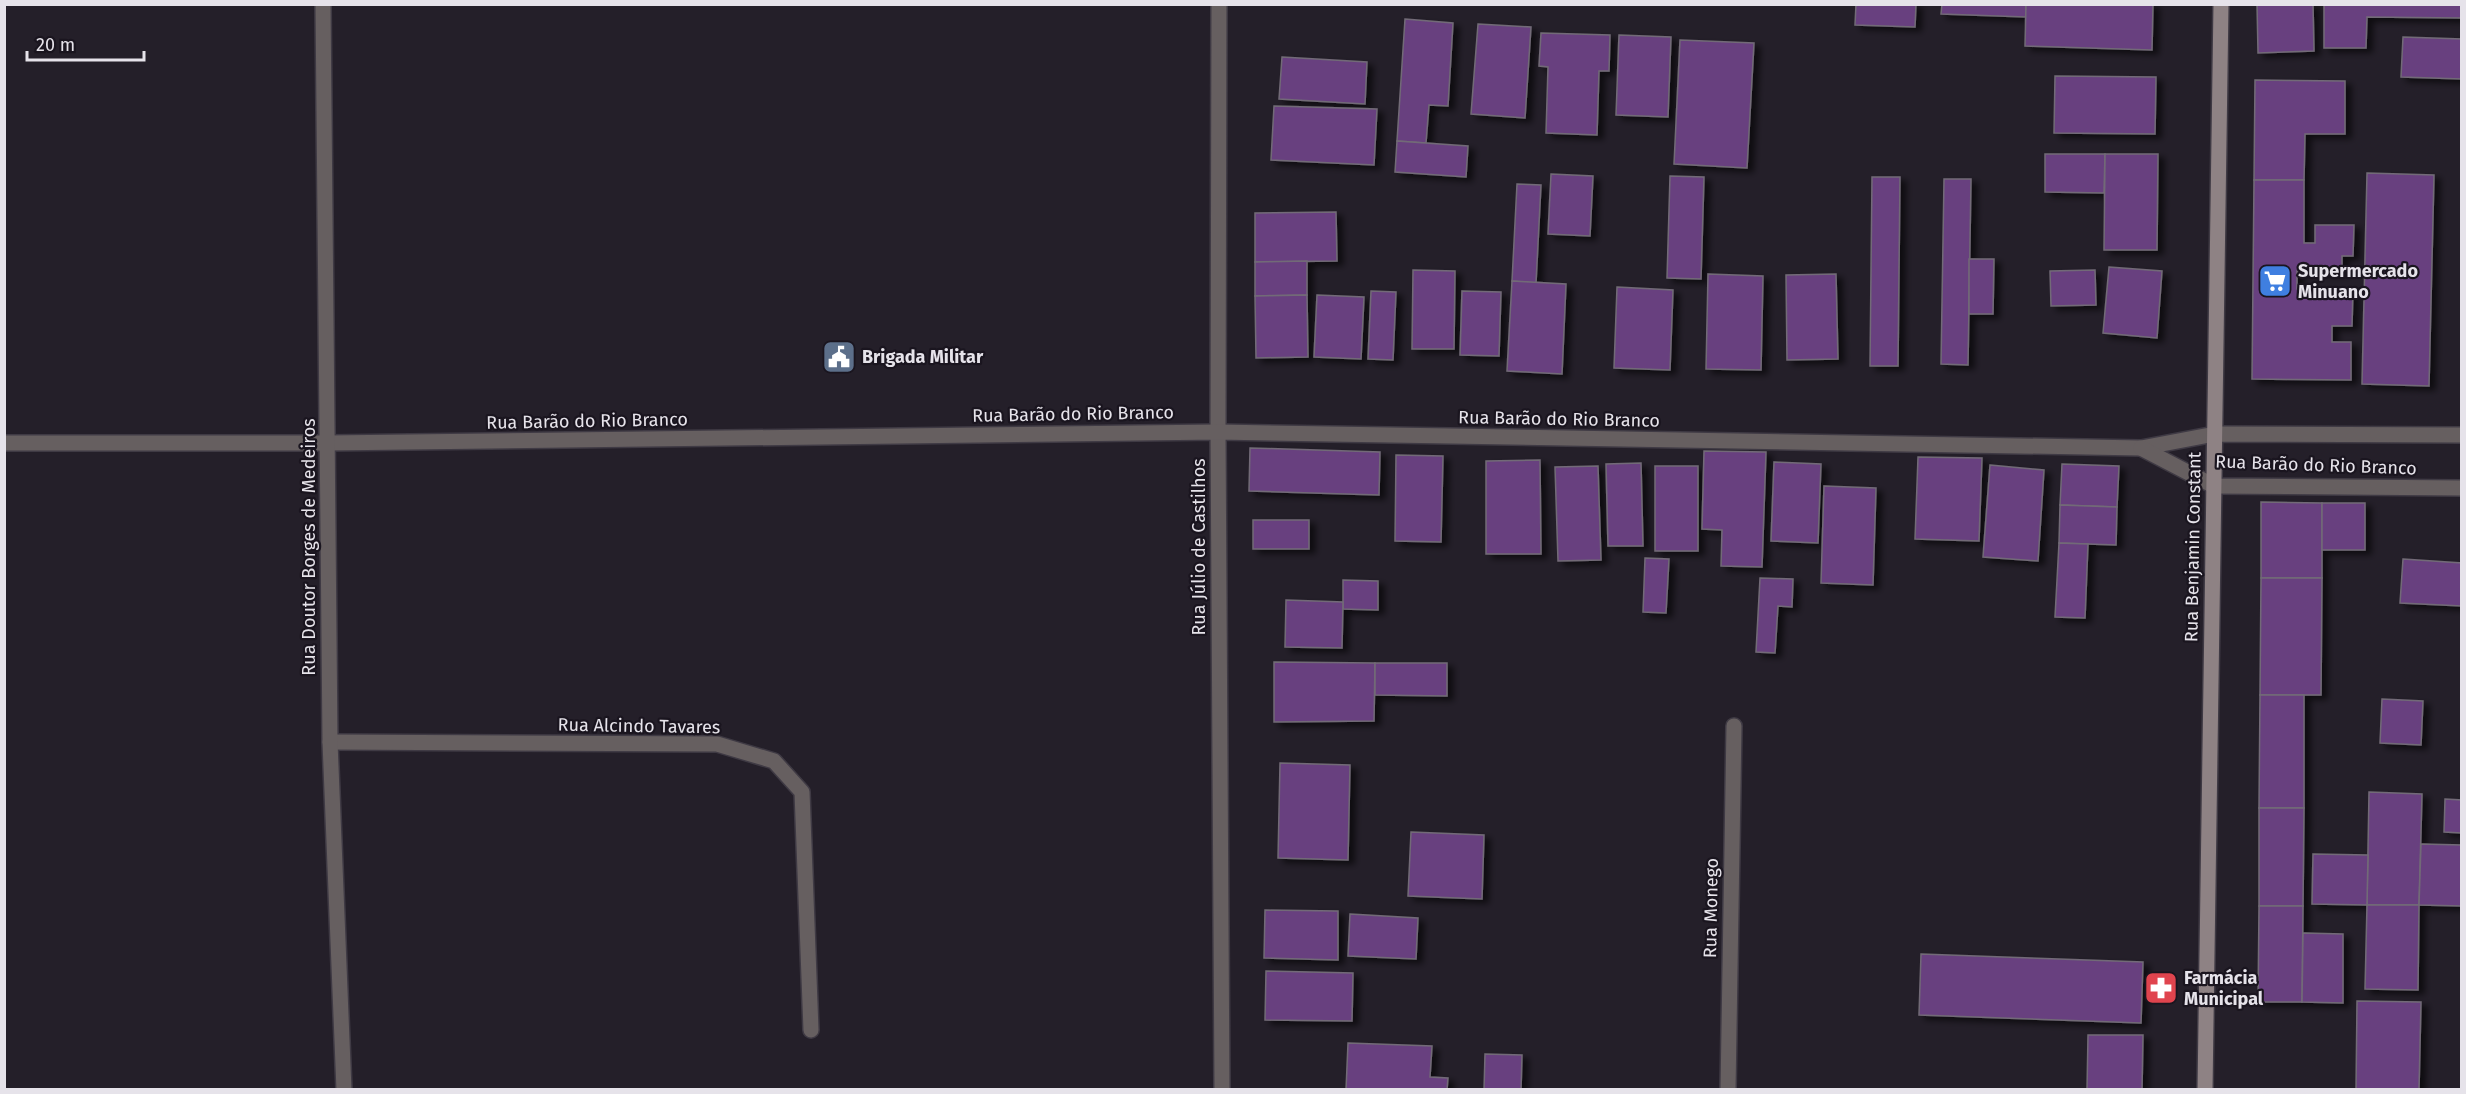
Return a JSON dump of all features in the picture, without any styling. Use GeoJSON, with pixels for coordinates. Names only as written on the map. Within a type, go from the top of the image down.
{"type":"FeatureCollection","features":[{"type":"Feature","properties":{"kind":"main road","name":"Rua Benjamin Constant"},"geometry":{"type":"LineString","coordinates":[[2205,1089],[2221,4]]}},
{"type":"Feature","properties":{"kind":"street","name":"Rua Doutor Borges de Medeiros"},"geometry":{"type":"LineString","coordinates":[[323,4],[330,742],[344,1089]]}},
{"type":"Feature","properties":{"kind":"street","name":"Rua Júlio de Castilhos"},"geometry":{"type":"LineString","coordinates":[[1219,4],[1218,432],[1222,1089]]}},
{"type":"Feature","properties":{"kind":"street","name":"Rua Barão do Rio Branco"},"geometry":{"type":"LineString","coordinates":[[4,444],[328,443],[1218,432],[2141,448],[2215,435],[2462,435]]}},
{"type":"Feature","properties":{"kind":"street","name":"Rua Barão do Rio Branco"},"geometry":{"type":"LineString","coordinates":[[2141,448],[2214,486],[2462,488]]}},
{"type":"Feature","properties":{"kind":"street","name":"Rua Monego"},"geometry":{"type":"LineString","coordinates":[[1728,1089],[1734,726]]}},
{"type":"Feature","properties":{"kind":"street","name":"Rua Alcindo Tavares"},"geometry":{"type":"LineString","coordinates":[[330,742],[717,744],[774,761],[802,792],[810,1030]]}},
{"type":"Feature","properties":{"kind":"building"},"geometry":{"type":"Polygon","coordinates":[[[1856,4],[1916,4],[1915,27],[1855,25],[1856,4]]]}},
{"type":"Feature","properties":{"kind":"building"},"geometry":{"type":"Polygon","coordinates":[[[1942,4],[2026,4],[2026,17],[1941,14],[1942,4]]]}},
{"type":"Feature","properties":{"kind":"building"},"geometry":{"type":"Polygon","coordinates":[[[2026,4],[2153,4],[2152,50],[2025,46],[2026,4]]]}},
{"type":"Feature","properties":{"kind":"building"},"geometry":{"type":"Polygon","coordinates":[[[2257,4],[2313,4],[2314,51],[2258,53],[2257,4]]]}},
{"type":"Feature","properties":{"kind":"building"},"geometry":{"type":"Polygon","coordinates":[[[2324,4],[2462,4],[2462,18],[2367,17],[2366,48],[2324,48],[2324,4]]]}},
{"type":"Feature","properties":{"kind":"building"},"geometry":{"type":"Polygon","coordinates":[[[1405,19],[1453,23],[1448,106],[1429,105],[1426,143],[1397,141],[1405,19]]]}},
{"type":"Feature","properties":{"kind":"building"},"geometry":{"type":"Polygon","coordinates":[[[1478,24],[1531,27],[1525,118],[1471,114],[1478,24]]]}},
{"type":"Feature","properties":{"kind":"building"},"geometry":{"type":"Polygon","coordinates":[[[1541,33],[1610,35],[1609,71],[1599,71],[1597,135],[1546,133],[1548,67],[1539,66],[1541,33]]]}},
{"type":"Feature","properties":{"kind":"building"},"geometry":{"type":"Polygon","coordinates":[[[1619,35],[1671,37],[1668,117],[1616,115],[1619,35]]]}},
{"type":"Feature","properties":{"kind":"building"},"geometry":{"type":"Polygon","coordinates":[[[2403,37],[2462,39],[2462,79],[2401,77],[2403,37]]]}},
{"type":"Feature","properties":{"kind":"building"},"geometry":{"type":"Polygon","coordinates":[[[1680,40],[1754,43],[1747,168],[1674,164],[1680,40]]]}},
{"type":"Feature","properties":{"kind":"building"},"geometry":{"type":"Polygon","coordinates":[[[1282,57],[1367,62],[1365,104],[1279,99],[1282,57]]]}},
{"type":"Feature","properties":{"kind":"building"},"geometry":{"type":"Polygon","coordinates":[[[2055,76],[2156,77],[2155,134],[2054,133],[2055,76]]]}},
{"type":"Feature","properties":{"kind":"building"},"geometry":{"type":"Polygon","coordinates":[[[2255,80],[2345,81],[2345,134],[2305,134],[2304,180],[2254,180],[2255,80]]]}},
{"type":"Feature","properties":{"kind":"building"},"geometry":{"type":"Polygon","coordinates":[[[1274,106],[1377,109],[1374,165],[1271,160],[1274,106]]]}},
{"type":"Feature","properties":{"kind":"building"},"geometry":{"type":"Polygon","coordinates":[[[1397,141],[1468,146],[1466,177],[1395,172],[1397,141]]]}},
{"type":"Feature","properties":{"kind":"building"},"geometry":{"type":"Polygon","coordinates":[[[2045,154],[2105,154],[2104,193],[2045,192],[2045,154]]]}},
{"type":"Feature","properties":{"kind":"building"},"geometry":{"type":"Polygon","coordinates":[[[2105,154],[2158,154],[2157,250],[2104,250],[2105,154]]]}},
{"type":"Feature","properties":{"kind":"building"},"geometry":{"type":"Polygon","coordinates":[[[2367,173],[2434,175],[2429,386],[2362,384],[2367,173]]]}},
{"type":"Feature","properties":{"kind":"building"},"geometry":{"type":"Polygon","coordinates":[[[1551,174],[1593,176],[1590,236],[1548,234],[1551,174]]]}},
{"type":"Feature","properties":{"kind":"building"},"geometry":{"type":"Polygon","coordinates":[[[1670,176],[1704,177],[1701,279],[1667,278],[1670,176]]]}},
{"type":"Feature","properties":{"kind":"building"},"geometry":{"type":"Polygon","coordinates":[[[1872,177],[1900,177],[1898,366],[1870,366],[1872,177]]]}},
{"type":"Feature","properties":{"kind":"building"},"geometry":{"type":"Polygon","coordinates":[[[1944,179],[1971,179],[1968,365],[1941,364],[1944,179]]]}},
{"type":"Feature","properties":{"kind":"building","name":"Supermercado Minuano"},"geometry":{"type":"Polygon","coordinates":[[[2254,180],[2304,180],[2304,243],[2315,243],[2315,225],[2354,225],[2353,256],[2342,256],[2342,272],[2297,271],[2297,289],[2353,290],[2352,326],[2332,326],[2332,342],[2351,342],[2351,380],[2252,379],[2254,180]]]}},
{"type":"Feature","properties":{"kind":"building"},"geometry":{"type":"Polygon","coordinates":[[[1517,184],[1541,185],[1536,283],[1512,281],[1517,184]]]}},
{"type":"Feature","properties":{"kind":"building"},"geometry":{"type":"Polygon","coordinates":[[[1336,212],[1337,261],[1255,262],[1255,213],[1336,212]]]}},
{"type":"Feature","properties":{"kind":"building"},"geometry":{"type":"Polygon","coordinates":[[[1969,259],[1994,259],[1993,314],[1969,314],[1969,259]]]}},
{"type":"Feature","properties":{"kind":"building"},"geometry":{"type":"Polygon","coordinates":[[[1307,261],[1307,295],[1255,296],[1255,262],[1307,261]]]}},
{"type":"Feature","properties":{"kind":"building"},"geometry":{"type":"Polygon","coordinates":[[[2109,267],[2162,271],[2157,338],[2103,333],[2109,267]]]}},
{"type":"Feature","properties":{"kind":"building"},"geometry":{"type":"Polygon","coordinates":[[[1413,270],[1455,271],[1454,349],[1412,349],[1413,270]]]}},
{"type":"Feature","properties":{"kind":"building"},"geometry":{"type":"Polygon","coordinates":[[[2095,270],[2096,305],[2051,306],[2050,271],[2095,270]]]}},
{"type":"Feature","properties":{"kind":"building"},"geometry":{"type":"Polygon","coordinates":[[[1708,274],[1763,276],[1761,370],[1706,369],[1708,274]]]}},
{"type":"Feature","properties":{"kind":"building"},"geometry":{"type":"Polygon","coordinates":[[[1836,274],[1838,359],[1787,360],[1786,275],[1836,274]]]}},
{"type":"Feature","properties":{"kind":"building"},"geometry":{"type":"Polygon","coordinates":[[[1512,281],[1566,284],[1562,374],[1507,371],[1512,281]]]}},
{"type":"Feature","properties":{"kind":"building"},"geometry":{"type":"Polygon","coordinates":[[[1617,287],[1673,290],[1670,370],[1614,368],[1617,287]]]}},
{"type":"Feature","properties":{"kind":"building"},"geometry":{"type":"Polygon","coordinates":[[[1371,291],[1396,292],[1393,360],[1368,359],[1371,291]]]}},
{"type":"Feature","properties":{"kind":"building"},"geometry":{"type":"Polygon","coordinates":[[[1462,291],[1501,292],[1499,356],[1460,355],[1462,291]]]}},
{"type":"Feature","properties":{"kind":"building"},"geometry":{"type":"Polygon","coordinates":[[[1307,295],[1308,357],[1256,358],[1255,296],[1307,295]]]}},
{"type":"Feature","properties":{"kind":"building"},"geometry":{"type":"Polygon","coordinates":[[[1317,295],[1364,297],[1361,359],[1314,357],[1317,295]]]}},
{"type":"Feature","properties":{"kind":"building"},"geometry":{"type":"Polygon","coordinates":[[[1250,448],[1380,452],[1379,495],[1249,491],[1250,448]]]}},
{"type":"Feature","properties":{"kind":"building"},"geometry":{"type":"Polygon","coordinates":[[[1704,451],[1766,452],[1762,567],[1721,566],[1722,530],[1702,529],[1704,451]]]}},
{"type":"Feature","properties":{"kind":"building"},"geometry":{"type":"Polygon","coordinates":[[[1396,455],[1443,456],[1441,542],[1395,541],[1396,455]]]}},
{"type":"Feature","properties":{"kind":"building"},"geometry":{"type":"Polygon","coordinates":[[[1918,457],[1982,458],[1979,541],[1915,539],[1918,457]]]}},
{"type":"Feature","properties":{"kind":"building"},"geometry":{"type":"Polygon","coordinates":[[[1540,460],[1541,554],[1486,554],[1486,461],[1540,460]]]}},
{"type":"Feature","properties":{"kind":"building"},"geometry":{"type":"Polygon","coordinates":[[[1774,462],[1821,464],[1818,543],[1771,541],[1774,462]]]}},
{"type":"Feature","properties":{"kind":"building"},"geometry":{"type":"Polygon","coordinates":[[[1641,463],[1643,546],[1608,546],[1606,464],[1641,463]]]}},
{"type":"Feature","properties":{"kind":"building"},"geometry":{"type":"Polygon","coordinates":[[[2062,464],[2119,466],[2117,507],[2060,505],[2062,464]]]}},
{"type":"Feature","properties":{"kind":"building"},"geometry":{"type":"Polygon","coordinates":[[[1990,465],[2044,470],[2038,561],[1983,557],[1990,465]]]}},
{"type":"Feature","properties":{"kind":"building"},"geometry":{"type":"Polygon","coordinates":[[[1598,466],[1601,560],[1558,561],[1555,467],[1598,466]]]}},
{"type":"Feature","properties":{"kind":"building"},"geometry":{"type":"Polygon","coordinates":[[[1655,466],[1698,466],[1698,551],[1655,551],[1655,466]]]}},
{"type":"Feature","properties":{"kind":"building"},"geometry":{"type":"Polygon","coordinates":[[[1824,486],[1876,488],[1873,585],[1821,583],[1824,486]]]}},
{"type":"Feature","properties":{"kind":"building"},"geometry":{"type":"Polygon","coordinates":[[[2261,502],[2322,503],[2322,578],[2261,578],[2261,502]]]}},
{"type":"Feature","properties":{"kind":"building"},"geometry":{"type":"Polygon","coordinates":[[[2322,503],[2365,503],[2365,550],[2322,550],[2322,503]]]}},
{"type":"Feature","properties":{"kind":"building"},"geometry":{"type":"Polygon","coordinates":[[[2060,505],[2117,507],[2116,545],[2059,543],[2060,505]]]}},
{"type":"Feature","properties":{"kind":"building"},"geometry":{"type":"Polygon","coordinates":[[[1253,520],[1309,520],[1309,549],[1253,549],[1253,520]]]}},
{"type":"Feature","properties":{"kind":"building"},"geometry":{"type":"Polygon","coordinates":[[[2059,543],[2088,544],[2085,618],[2055,617],[2059,543]]]}},
{"type":"Feature","properties":{"kind":"building"},"geometry":{"type":"Polygon","coordinates":[[[1645,558],[1669,559],[1666,613],[1643,612],[1645,558]]]}},
{"type":"Feature","properties":{"kind":"building"},"geometry":{"type":"Polygon","coordinates":[[[2403,559],[2462,563],[2462,606],[2400,603],[2403,559]]]}},
{"type":"Feature","properties":{"kind":"building"},"geometry":{"type":"Polygon","coordinates":[[[1760,578],[1793,579],[1792,607],[1778,606],[1775,653],[1756,652],[1760,578]]]}},
{"type":"Feature","properties":{"kind":"building"},"geometry":{"type":"Polygon","coordinates":[[[2261,578],[2322,578],[2321,695],[2260,695],[2261,578]]]}},
{"type":"Feature","properties":{"kind":"building"},"geometry":{"type":"Polygon","coordinates":[[[1343,580],[1378,581],[1378,610],[1343,609],[1343,580]]]}},
{"type":"Feature","properties":{"kind":"building"},"geometry":{"type":"Polygon","coordinates":[[[1286,600],[1343,602],[1342,648],[1285,647],[1286,600]]]}},
{"type":"Feature","properties":{"kind":"building"},"geometry":{"type":"Polygon","coordinates":[[[1274,662],[1375,663],[1374,721],[1274,722],[1274,662]]]}},
{"type":"Feature","properties":{"kind":"building"},"geometry":{"type":"Polygon","coordinates":[[[1375,663],[1447,663],[1447,696],[1375,695],[1375,663]]]}},
{"type":"Feature","properties":{"kind":"building"},"geometry":{"type":"Polygon","coordinates":[[[2260,695],[2304,695],[2304,808],[2259,808],[2260,695]]]}},
{"type":"Feature","properties":{"kind":"building"},"geometry":{"type":"Polygon","coordinates":[[[2382,699],[2423,701],[2421,745],[2380,743],[2382,699]]]}},
{"type":"Feature","properties":{"kind":"building"},"geometry":{"type":"Polygon","coordinates":[[[1280,763],[1350,765],[1348,860],[1278,858],[1280,763]]]}},
{"type":"Feature","properties":{"kind":"building"},"geometry":{"type":"Polygon","coordinates":[[[2369,792],[2422,794],[2419,905],[2367,905],[2369,792]]]}},
{"type":"Feature","properties":{"kind":"building"},"geometry":{"type":"Polygon","coordinates":[[[2445,799],[2462,800],[2462,833],[2444,832],[2445,799]]]}},
{"type":"Feature","properties":{"kind":"building"},"geometry":{"type":"Polygon","coordinates":[[[2259,808],[2304,808],[2303,906],[2259,906],[2259,808]]]}},
{"type":"Feature","properties":{"kind":"building"},"geometry":{"type":"Polygon","coordinates":[[[1411,832],[1484,835],[1482,899],[1408,896],[1411,832]]]}},
{"type":"Feature","properties":{"kind":"building"},"geometry":{"type":"Polygon","coordinates":[[[2421,844],[2462,845],[2462,906],[2419,905],[2421,844]]]}},
{"type":"Feature","properties":{"kind":"building"},"geometry":{"type":"Polygon","coordinates":[[[2313,854],[2368,855],[2367,905],[2312,904],[2313,854]]]}},
{"type":"Feature","properties":{"kind":"building"},"geometry":{"type":"Polygon","coordinates":[[[2367,905],[2419,905],[2418,990],[2365,989],[2367,905]]]}},
{"type":"Feature","properties":{"kind":"building"},"geometry":{"type":"Polygon","coordinates":[[[2259,906],[2303,906],[2302,1002],[2258,1002],[2259,906]]]}},
{"type":"Feature","properties":{"kind":"building"},"geometry":{"type":"Polygon","coordinates":[[[1265,910],[1338,911],[1338,960],[1264,958],[1265,910]]]}},
{"type":"Feature","properties":{"kind":"building"},"geometry":{"type":"Polygon","coordinates":[[[1350,914],[1418,918],[1416,959],[1348,956],[1350,914]]]}},
{"type":"Feature","properties":{"kind":"building"},"geometry":{"type":"Polygon","coordinates":[[[2303,933],[2343,934],[2343,1003],[2302,1002],[2303,933]]]}},
{"type":"Feature","properties":{"kind":"building"},"geometry":{"type":"Polygon","coordinates":[[[1921,954],[2143,962],[2141,1023],[1919,1015],[1921,954]]]}},
{"type":"Feature","properties":{"kind":"building"},"geometry":{"type":"Polygon","coordinates":[[[1266,971],[1353,973],[1352,1021],[1265,1020],[1266,971]]]}},
{"type":"Feature","properties":{"kind":"building"},"geometry":{"type":"Polygon","coordinates":[[[2357,1001],[2421,1002],[2419,1090],[2356,1090],[2357,1001]]]}},
{"type":"Feature","properties":{"kind":"building"},"geometry":{"type":"Polygon","coordinates":[[[2088,1035],[2143,1035],[2142,1090],[2087,1090],[2088,1035]]]}},
{"type":"Feature","properties":{"kind":"building"},"geometry":{"type":"Polygon","coordinates":[[[1348,1043],[1432,1046],[1430,1077],[1448,1078],[1447,1090],[1346,1090],[1348,1043]]]}},
{"type":"Feature","properties":{"kind":"building"},"geometry":{"type":"Polygon","coordinates":[[[1485,1054],[1522,1055],[1521,1090],[1484,1090],[1485,1054]]]}},
{"type":"Feature","properties":{"kind":"place","name":"Supermercado Minuano"},"geometry":{"type":"Point","coordinates":[2275,281]}},
{"type":"Feature","properties":{"kind":"place","name":"Brigada Militar"},"geometry":{"type":"Point","coordinates":[839,357]}},
{"type":"Feature","properties":{"kind":"place","name":"Farmácia Municipal"},"geometry":{"type":"Point","coordinates":[2161,988]}}]}
